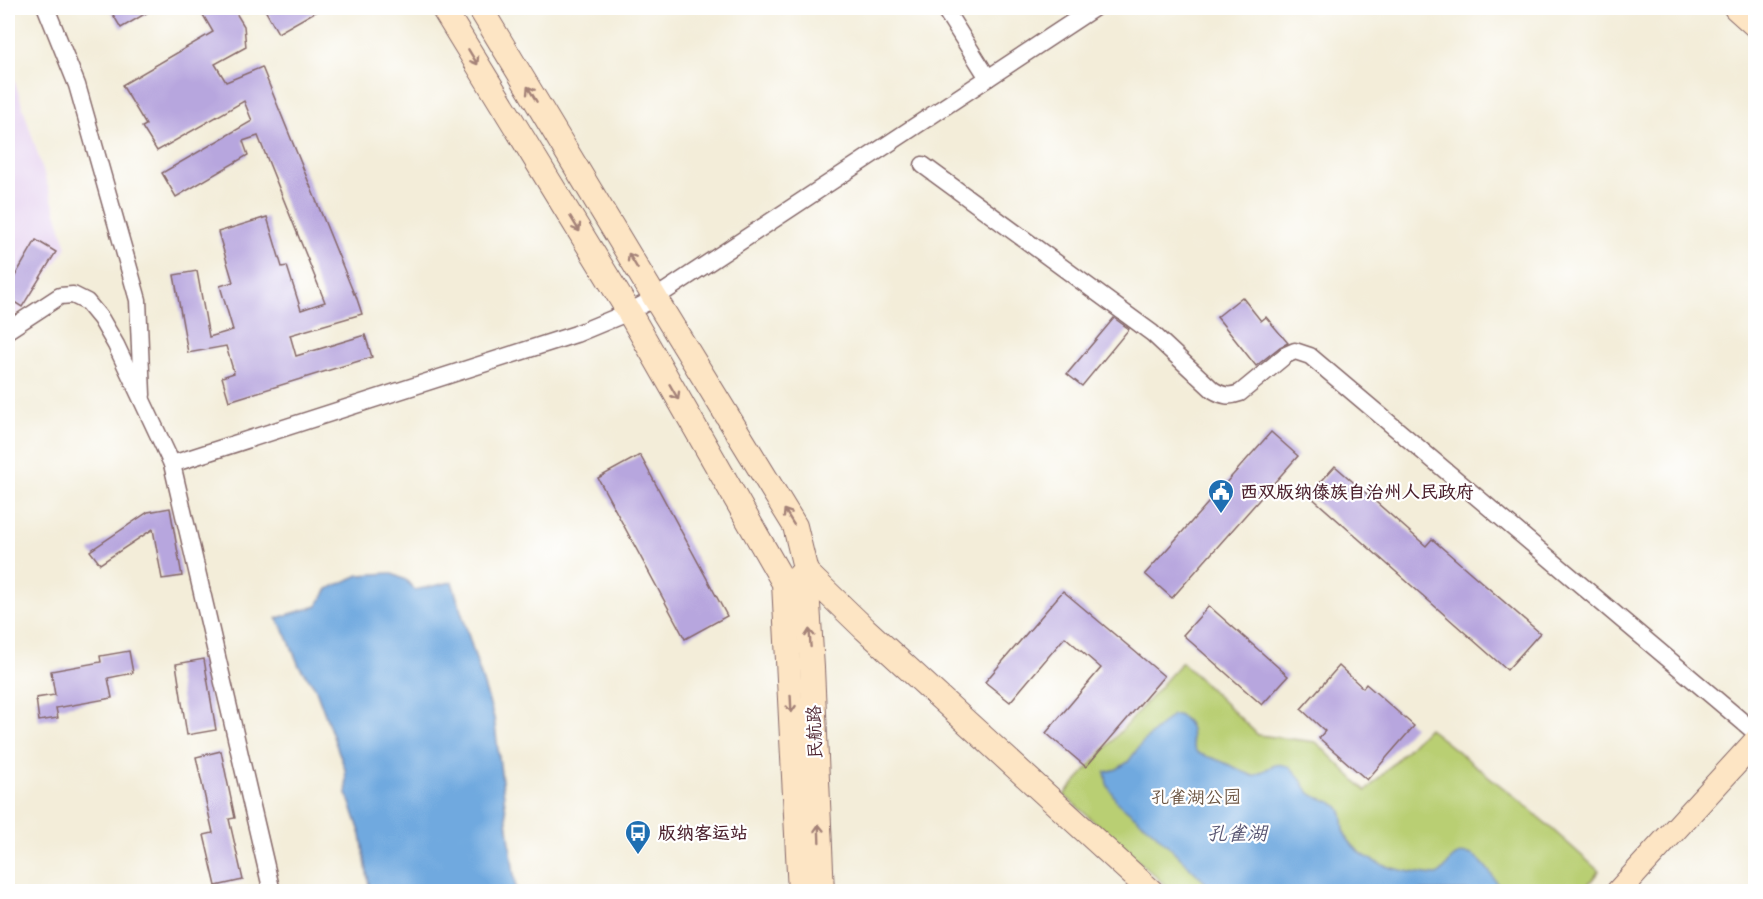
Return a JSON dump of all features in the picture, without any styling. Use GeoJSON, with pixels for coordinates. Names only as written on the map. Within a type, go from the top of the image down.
{"type":"FeatureCollection","features":[{"type":"Feature","properties":{"kind":"main road"},"geometry":{"type":"LineString","coordinates":[[443,8],[628,312],[784,583],[806,572],[1152,891]]}},
{"type":"Feature","properties":{"kind":"main road","name":"民航路"},"geometry":{"type":"LineString","coordinates":[[480,8],[795,526],[806,572],[822,891]]}},
{"type":"Feature","properties":{"kind":"main road"},"geometry":{"type":"LineString","coordinates":[[1736,8],[1755,26]]}},
{"type":"Feature","properties":{"kind":"main road","name":"民航路"},"geometry":{"type":"LineString","coordinates":[[784,583],[800,891]]}},
{"type":"Feature","properties":{"kind":"main road"},"geometry":{"type":"LineString","coordinates":[[1618,891],[1755,741]]}},
{"type":"Feature","properties":{"kind":"street"},"geometry":{"type":"LineString","coordinates":[[46,8],[77,85],[138,300],[143,402]]}},
{"type":"Feature","properties":{"kind":"street"},"geometry":{"type":"LineString","coordinates":[[944,8],[988,78]]}},
{"type":"Feature","properties":{"kind":"street"},"geometry":{"type":"LineString","coordinates":[[172,464],[576,334],[628,312],[655,297],[1094,8]]}},
{"type":"Feature","properties":{"kind":"street"},"geometry":{"type":"LineString","coordinates":[[923,165],[1152,333],[1221,395],[1231,396],[1239,393],[1286,355],[1295,351],[1310,356],[1755,733]]}},
{"type":"Feature","properties":{"kind":"street"},"geometry":{"type":"LineString","coordinates":[[8,330],[60,296],[80,297],[94,309],[101,319],[143,402],[172,464],[272,891]]}},
{"type":"Feature","properties":{"kind":"shaded area"},"geometry":{"type":"Polygon","coordinates":[[[8,60],[67,247],[23,310],[8,319],[8,60]]]}},
{"type":"Feature","properties":{"kind":"green space","name":"孔雀湖公园"},"geometry":{"type":"Polygon","coordinates":[[[1182,662],[1258,735],[1316,742],[1366,791],[1428,728],[1525,805],[1599,871],[1582,892],[1172,891],[1064,795],[1182,662]]]}},
{"type":"Feature","properties":{"kind":"water"},"geometry":{"type":"Polygon","coordinates":[[[390,573],[406,580],[415,590],[452,582],[494,718],[516,891],[370,891],[361,835],[347,794],[345,769],[315,687],[299,666],[277,618],[317,606],[328,589],[359,575],[390,573]]]}},
{"type":"Feature","properties":{"kind":"water","name":"孔雀湖"},"geometry":{"type":"Polygon","coordinates":[[[1172,715],[1178,715],[1189,724],[1193,747],[1200,754],[1253,776],[1279,764],[1292,769],[1311,794],[1337,805],[1342,812],[1346,836],[1363,855],[1374,861],[1398,870],[1436,875],[1442,872],[1453,858],[1461,854],[1469,854],[1482,863],[1503,891],[1214,891],[1154,832],[1117,802],[1107,784],[1105,772],[1117,769],[1128,762],[1141,744],[1172,715]]]}},
{"type":"Feature","properties":{"kind":"building"},"geometry":{"type":"Polygon","coordinates":[[[109,8],[155,8],[121,28],[109,8]]]}},
{"type":"Feature","properties":{"kind":"building"},"geometry":{"type":"Polygon","coordinates":[[[199,8],[233,8],[244,26],[246,47],[215,64],[226,82],[262,67],[362,314],[290,335],[296,356],[365,335],[372,357],[229,401],[222,377],[234,373],[226,346],[188,353],[174,275],[197,271],[209,337],[233,330],[220,286],[233,282],[218,232],[267,217],[282,267],[287,266],[301,310],[325,302],[258,136],[243,141],[248,155],[176,197],[162,173],[252,121],[244,101],[157,151],[142,127],[146,125],[122,85],[213,32],[199,8]]]}},
{"type":"Feature","properties":{"kind":"building"},"geometry":{"type":"Polygon","coordinates":[[[264,8],[322,8],[278,33],[264,8]]]}},
{"type":"Feature","properties":{"kind":"building"},"geometry":{"type":"Polygon","coordinates":[[[36,240],[56,252],[22,307],[8,298],[8,288],[36,240]]]}},
{"type":"Feature","properties":{"kind":"building"},"geometry":{"type":"Polygon","coordinates":[[[1242,297],[1261,321],[1266,317],[1288,343],[1256,366],[1217,317],[1242,297]]]}},
{"type":"Feature","properties":{"kind":"building"},"geometry":{"type":"Polygon","coordinates":[[[1114,318],[1129,329],[1082,386],[1067,374],[1114,318]]]}},
{"type":"Feature","properties":{"kind":"building","name":"西双版纳傣族自治州人民政府"},"geometry":{"type":"Polygon","coordinates":[[[1271,432],[1298,456],[1172,598],[1145,574],[1271,432]]]}},
{"type":"Feature","properties":{"kind":"building"},"geometry":{"type":"Polygon","coordinates":[[[640,455],[727,616],[685,639],[598,478],[640,455]]]}},
{"type":"Feature","properties":{"kind":"building"},"geometry":{"type":"Polygon","coordinates":[[[1335,466],[1426,546],[1432,539],[1540,633],[1507,670],[1309,495],[1335,466]]]}},
{"type":"Feature","properties":{"kind":"building"},"geometry":{"type":"Polygon","coordinates":[[[170,508],[182,576],[162,579],[153,529],[100,564],[90,551],[148,512],[170,508]]]}},
{"type":"Feature","properties":{"kind":"building"},"geometry":{"type":"Polygon","coordinates":[[[1063,591],[1164,676],[1086,767],[1046,733],[1101,668],[1065,637],[1010,702],[985,682],[1063,591]]]}},
{"type":"Feature","properties":{"kind":"building"},"geometry":{"type":"Polygon","coordinates":[[[1209,606],[1288,676],[1262,705],[1183,635],[1209,606]]]}},
{"type":"Feature","properties":{"kind":"building"},"geometry":{"type":"Polygon","coordinates":[[[129,651],[133,673],[108,678],[112,698],[56,708],[58,718],[39,721],[36,698],[55,695],[51,671],[101,662],[100,656],[129,651]]]}},
{"type":"Feature","properties":{"kind":"building"},"geometry":{"type":"Polygon","coordinates":[[[204,659],[216,730],[187,735],[176,664],[204,659]]]}},
{"type":"Feature","properties":{"kind":"building"},"geometry":{"type":"Polygon","coordinates":[[[1339,666],[1363,688],[1366,684],[1414,726],[1367,780],[1319,738],[1325,731],[1301,709],[1339,666]]]}},
{"type":"Feature","properties":{"kind":"building"},"geometry":{"type":"Polygon","coordinates":[[[221,751],[235,818],[229,819],[243,880],[216,886],[204,835],[213,833],[196,757],[221,751]]]}},
{"type":"Feature","properties":{"kind":"place","name":"西双版纳傣族自治州人民政府"},"geometry":{"type":"Point","coordinates":[1221,515]}},
{"type":"Feature","properties":{"kind":"place","name":"版纳客运站"},"geometry":{"type":"Point","coordinates":[638,856]}}]}
